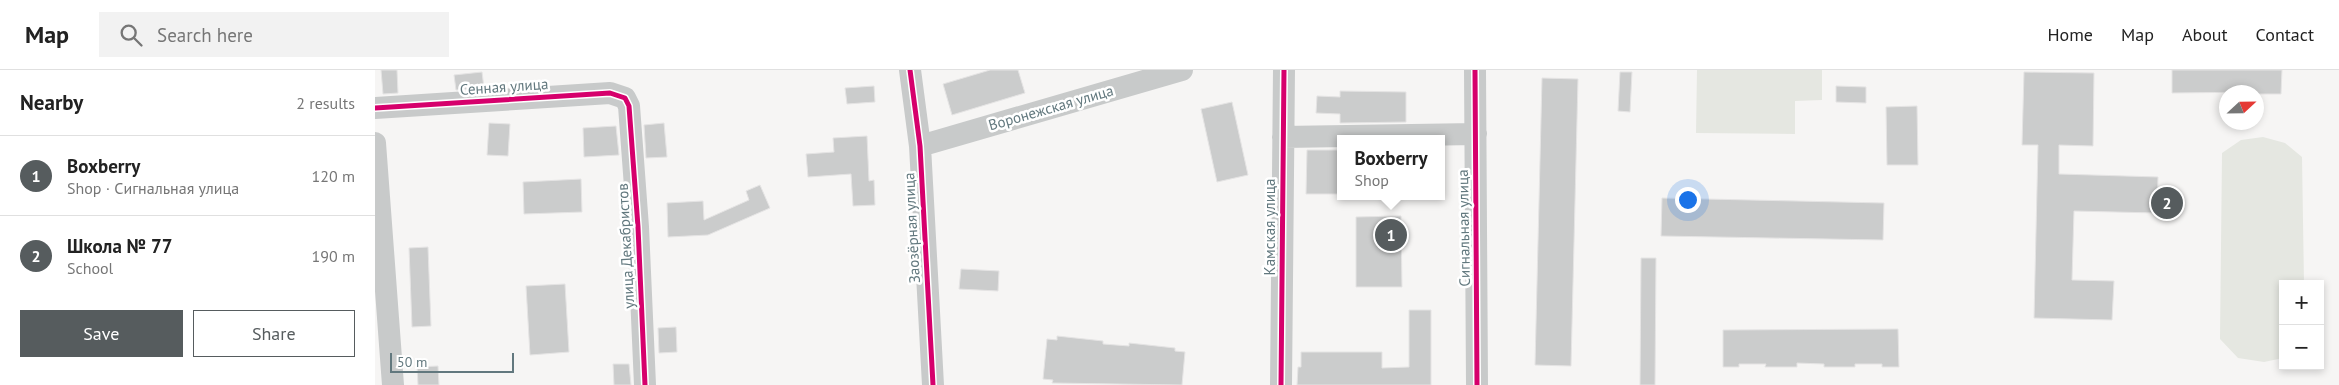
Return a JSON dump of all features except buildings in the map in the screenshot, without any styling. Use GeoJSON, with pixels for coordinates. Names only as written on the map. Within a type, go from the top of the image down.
{"type":"FeatureCollection","features":[{"type":"Feature","properties":{"kind":"street","name":"Заозёрная улица"},"geometry":{"type":"LineString","coordinates":[[910,70],[919,146],[933,385]]}},
{"type":"Feature","properties":{"kind":"street","name":"Воронежская улица"},"geometry":{"type":"LineString","coordinates":[[919,146],[1182,70]]}},
{"type":"Feature","properties":{"kind":"street","name":"Камская улица"},"geometry":{"type":"LineString","coordinates":[[1281,385],[1284,70]]}},
{"type":"Feature","properties":{"kind":"street","name":"Сигнальная улица"},"geometry":{"type":"LineString","coordinates":[[1475,70],[1477,385]]}},
{"type":"Feature","properties":{"kind":"street","name":"Сенная улица"},"geometry":{"type":"LineString","coordinates":[[375,108],[610,93],[625,98],[629,106]]}},
{"type":"Feature","properties":{"kind":"street","name":"улица Декабристов"},"geometry":{"type":"LineString","coordinates":[[629,106],[638,227],[645,385]]}},
{"type":"Feature","properties":{"kind":"street"},"geometry":{"type":"LineString","coordinates":[[1428,135],[1476,134]]}},
{"type":"Feature","properties":{"kind":"street"},"geometry":{"type":"LineString","coordinates":[[1283,138],[1337,137]]}},
{"type":"Feature","properties":{"kind":"street"},"geometry":{"type":"LineString","coordinates":[[375,143],[393,385]]}},
{"type":"Feature","properties":{"kind":"shaded area"},"geometry":{"type":"Polygon","coordinates":[[[1697,70],[1822,70],[1822,100],[1795,101],[1795,134],[1696,133],[1697,70]]]}},
{"type":"Feature","properties":{"kind":"shaded area"},"geometry":{"type":"Polygon","coordinates":[[[2263,137],[2285,143],[2302,157],[2304,280],[2279,280],[2279,359],[2264,362],[2238,358],[2220,339],[2222,153],[2241,140],[2263,137]]]}},
{"type":"Feature","properties":{"kind":"cycle path"},"geometry":{"type":"LineString","coordinates":[[910,70],[920,146],[933,385]]}},
{"type":"Feature","properties":{"kind":"cycle path"},"geometry":{"type":"LineString","coordinates":[[1281,385],[1284,70]]}},
{"type":"Feature","properties":{"kind":"cycle path"},"geometry":{"type":"LineString","coordinates":[[1475,70],[1477,385]]}},
{"type":"Feature","properties":{"kind":"cycle path"},"geometry":{"type":"LineString","coordinates":[[375,108],[610,93],[625,98],[629,106],[638,227],[645,385]]}},
{"type":"Feature","properties":{"kind":"place","name":"Школа № 77"},"geometry":{"type":"Point","coordinates":[2167,203]}},
{"type":"Feature","properties":{"kind":"place","name":"Boxberry"},"geometry":{"type":"Point","coordinates":[1391,235]}}]}
